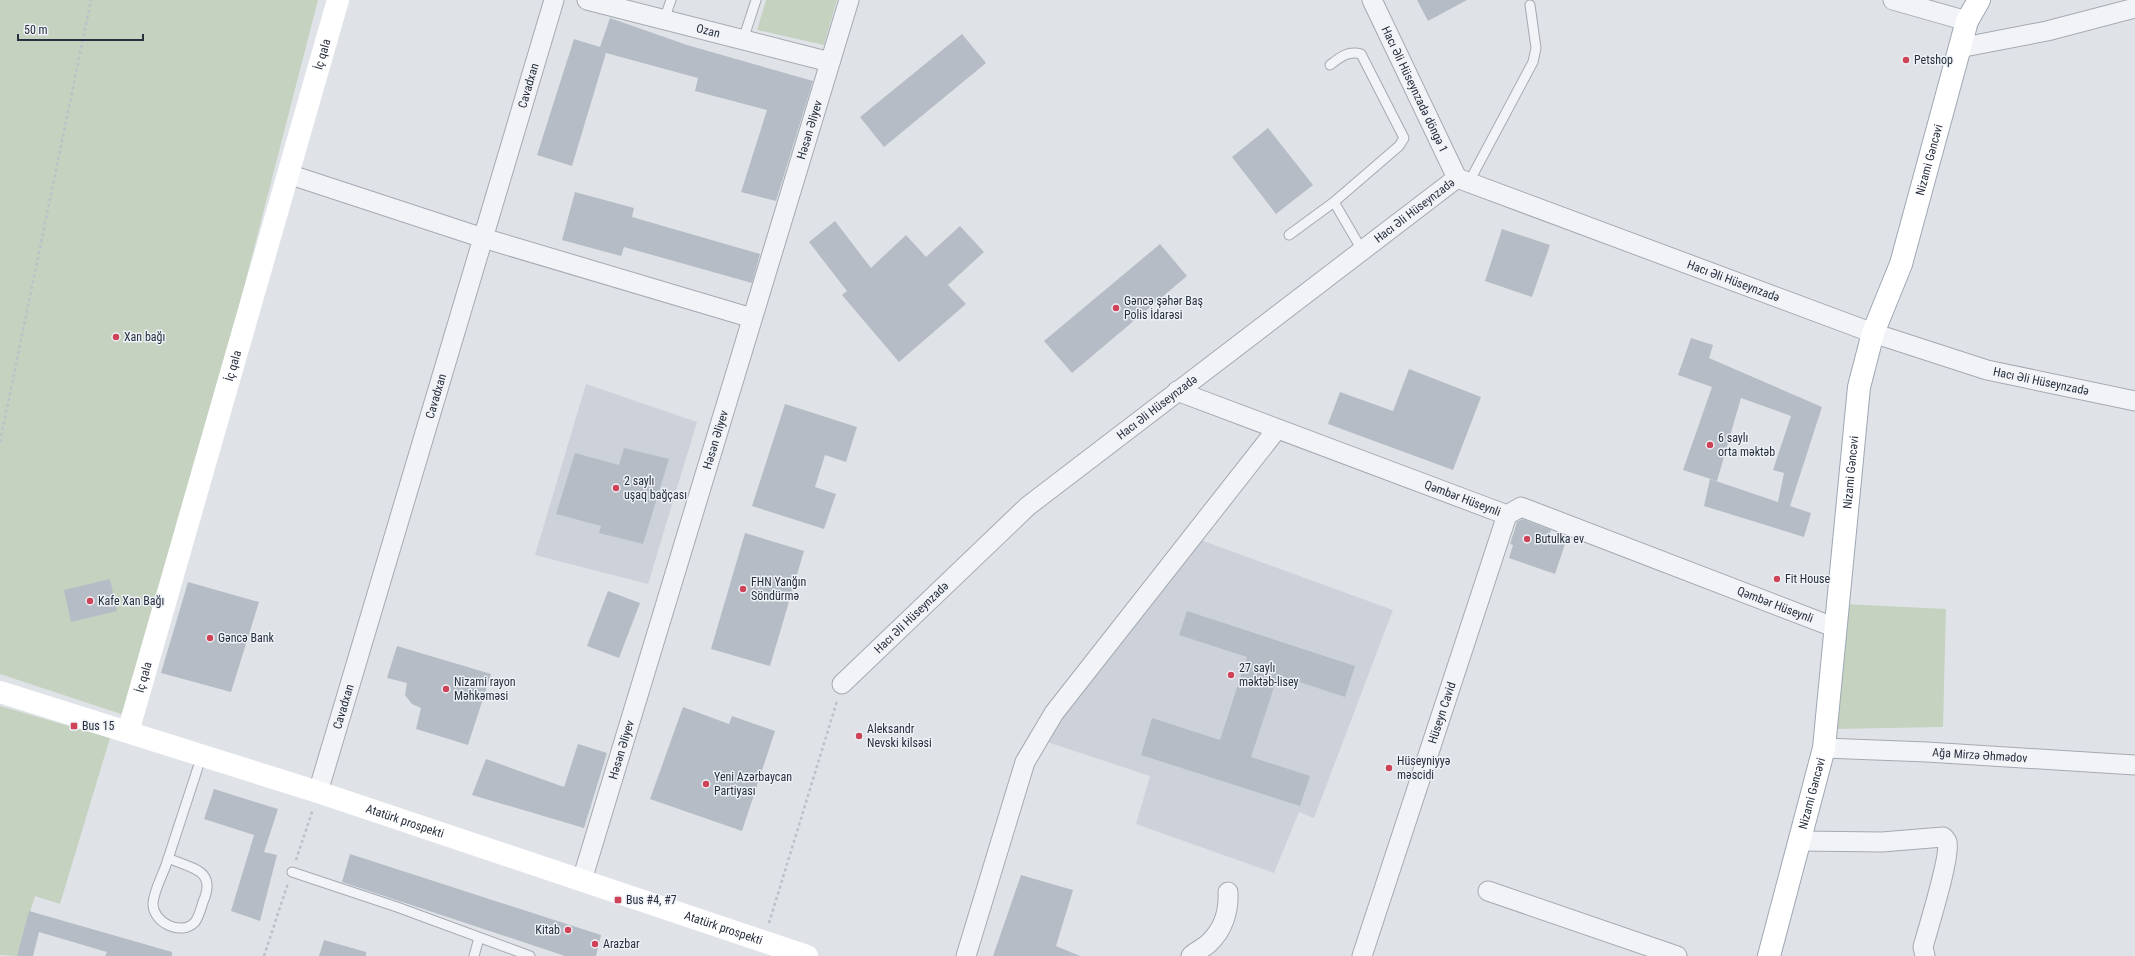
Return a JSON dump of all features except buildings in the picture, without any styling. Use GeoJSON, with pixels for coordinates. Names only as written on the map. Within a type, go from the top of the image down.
{"type":"FeatureCollection","features":[{"type":"Feature","properties":{"kind":"main road","name":"İç qala"},"geometry":{"type":"LineString","coordinates":[[128,732],[338,0]]}},
{"type":"Feature","properties":{"kind":"main road","name":"Nizami Gəncəvi"},"geometry":{"type":"LineString","coordinates":[[1769,956],[1824,748],[1860,387],[1873,334],[1901,264],[1967,21],[1980,0]]}},
{"type":"Feature","properties":{"kind":"main road","name":"Atatürk prospekti"},"geometry":{"type":"LineString","coordinates":[[0,692],[318,792],[807,956]]}},
{"type":"Feature","properties":{"kind":"street","name":"Cavadxan"},"geometry":{"type":"LineString","coordinates":[[318,792],[554,0]]}},
{"type":"Feature","properties":{"kind":"street","name":"Ozan"},"geometry":{"type":"LineString","coordinates":[[587,0],[830,62]]}},
{"type":"Feature","properties":{"kind":"street","name":"Həsən Əliyev"},"geometry":{"type":"LineString","coordinates":[[582,880],[849,0]]}},
{"type":"Feature","properties":{"kind":"street","name":"Hacı Əli Hüseynzadə döngə 1"},"geometry":{"type":"LineString","coordinates":[[1372,0],[1463,180]]}},
{"type":"Feature","properties":{"kind":"street"},"geometry":{"type":"LineString","coordinates":[[1893,0],[1944,7],[1967,21]]}},
{"type":"Feature","properties":{"kind":"street"},"geometry":{"type":"LineString","coordinates":[[1960,48],[2047,31],[2135,8]]}},
{"type":"Feature","properties":{"kind":"street"},"geometry":{"type":"LineString","coordinates":[[288,174],[483,238],[752,318]]}},
{"type":"Feature","properties":{"kind":"street","name":"Hacı Əli Hüseynzadə"},"geometry":{"type":"LineString","coordinates":[[842,684],[1028,506],[1362,250],[1463,180],[1873,334],[1987,370],[2135,401]]}},
{"type":"Feature","properties":{"kind":"street","name":"Qəmbər Hüseynli"},"geometry":{"type":"LineString","coordinates":[[1177,391],[1506,515],[1521,507],[1836,628]]}},
{"type":"Feature","properties":{"kind":"street"},"geometry":{"type":"LineString","coordinates":[[966,956],[1025,762],[1054,713],[1277,429]]}},
{"type":"Feature","properties":{"kind":"street","name":"Hüseyn Cavid"},"geometry":{"type":"LineString","coordinates":[[1362,956],[1506,515]]}},
{"type":"Feature","properties":{"kind":"street","name":"Ağa Mirzə Əhmədov"},"geometry":{"type":"LineString","coordinates":[[1824,748],[1927,752],[2135,765]]}},
{"type":"Feature","properties":{"kind":"street"},"geometry":{"type":"LineString","coordinates":[[1800,841],[1882,842],[1943,837],[1947,841],[1947,848],[1940,887],[1923,947],[1925,956]]}},
{"type":"Feature","properties":{"kind":"street"},"geometry":{"type":"LineString","coordinates":[[1488,891],[1677,956]]}},
{"type":"Feature","properties":{"kind":"street"},"geometry":{"type":"LineString","coordinates":[[1191,956],[1209,943],[1223,924],[1229,903],[1228,892]]}},
{"type":"Feature","properties":{"kind":"lane"},"geometry":{"type":"LineString","coordinates":[[664,20],[671,0]]}},
{"type":"Feature","properties":{"kind":"lane"},"geometry":{"type":"LineString","coordinates":[[743,40],[756,0]]}},
{"type":"Feature","properties":{"kind":"lane"},"geometry":{"type":"LineString","coordinates":[[1463,180],[1533,62],[1536,48],[1530,4]]}},
{"type":"Feature","properties":{"kind":"lane"},"geometry":{"type":"LineString","coordinates":[[1289,235],[1334,202],[1399,146],[1404,138],[1361,54],[1354,52],[1343,55],[1330,65]]}},
{"type":"Feature","properties":{"kind":"lane"},"geometry":{"type":"LineString","coordinates":[[1334,202],[1362,250]]}},
{"type":"Feature","properties":{"kind":"lane"},"geometry":{"type":"LineString","coordinates":[[168,858],[202,872],[208,879],[209,890],[196,922],[188,927],[178,928],[161,922],[156,916],[153,903],[202,755]]}},
{"type":"Feature","properties":{"kind":"lane"},"geometry":{"type":"LineString","coordinates":[[292,872],[397,907],[530,956]]}},
{"type":"Feature","properties":{"kind":"lane"},"geometry":{"type":"LineString","coordinates":[[474,956],[479,938]]}},
{"type":"Feature","properties":{"kind":"path"},"geometry":{"type":"LineString","coordinates":[[0,442],[91,0]]}},
{"type":"Feature","properties":{"kind":"path"},"geometry":{"type":"LineString","coordinates":[[763,941],[842,684]]}},
{"type":"Feature","properties":{"kind":"shaded area","name":"2 saylı uşaq bağçası"},"geometry":{"type":"Polygon","coordinates":[[[586,384],[697,422],[648,584],[535,555],[586,384]]]}},
{"type":"Feature","properties":{"kind":"shaded area","name":"27 saylı məktəb-lisey"},"geometry":{"type":"Polygon","coordinates":[[[1198,539],[1393,610],[1314,818],[1299,812],[1274,873],[1136,824],[1150,776],[1044,741],[1198,539]]]}},
{"type":"Feature","properties":{"kind":"green space","name":"Xan bağı"},"geometry":{"type":"Polygon","coordinates":[[[0,0],[318,0],[133,718],[0,674],[0,0]]]}},
{"type":"Feature","properties":{"kind":"green space"},"geometry":{"type":"Polygon","coordinates":[[[766,0],[837,0],[824,45],[757,30],[766,0]]]}},
{"type":"Feature","properties":{"kind":"green space"},"geometry":{"type":"Polygon","coordinates":[[[1844,604],[1946,609],[1943,727],[1836,729],[1844,604]]]}},
{"type":"Feature","properties":{"kind":"green space"},"geometry":{"type":"Polygon","coordinates":[[[0,706],[110,738],[60,904],[35,896],[17,956],[0,955],[0,706]]]}},
{"type":"Feature","properties":{"kind":"place","name":"Petshop"},"geometry":{"type":"Point","coordinates":[1906,60]}},
{"type":"Feature","properties":{"kind":"place","name":"Gəncə şəhər Baş Polis İdarəsi"},"geometry":{"type":"Point","coordinates":[1116,308]}},
{"type":"Feature","properties":{"kind":"place","name":"Xan bağı"},"geometry":{"type":"Point","coordinates":[116,337]}},
{"type":"Feature","properties":{"kind":"place","name":"6 saylı orta məktəb"},"geometry":{"type":"Point","coordinates":[1710,445]}},
{"type":"Feature","properties":{"kind":"place","name":"2 saylı uşaq bağçası"},"geometry":{"type":"Point","coordinates":[616,488]}},
{"type":"Feature","properties":{"kind":"place","name":"Butulka ev"},"geometry":{"type":"Point","coordinates":[1527,539]}},
{"type":"Feature","properties":{"kind":"place","name":"Fit House"},"geometry":{"type":"Point","coordinates":[1777,579]}},
{"type":"Feature","properties":{"kind":"place","name":"FHN Yanğın Söndürmə"},"geometry":{"type":"Point","coordinates":[743,589]}},
{"type":"Feature","properties":{"kind":"place","name":"Kafe Xan Bağı"},"geometry":{"type":"Point","coordinates":[90,601]}},
{"type":"Feature","properties":{"kind":"place","name":"Gəncə Bank"},"geometry":{"type":"Point","coordinates":[210,638]}},
{"type":"Feature","properties":{"kind":"place","name":"27 saylı məktəb-lisey"},"geometry":{"type":"Point","coordinates":[1231,675]}},
{"type":"Feature","properties":{"kind":"place","name":"Nizami rayon Məhkəməsi"},"geometry":{"type":"Point","coordinates":[446,689]}},
{"type":"Feature","properties":{"kind":"place","name":"Bus 15"},"geometry":{"type":"Point","coordinates":[74,726]}},
{"type":"Feature","properties":{"kind":"place","name":"Aleksandr Nevski kilsəsi"},"geometry":{"type":"Point","coordinates":[859,736]}},
{"type":"Feature","properties":{"kind":"place","name":"Hüseyniyyə məscidi"},"geometry":{"type":"Point","coordinates":[1389,768]}},
{"type":"Feature","properties":{"kind":"place","name":"Yeni Azərbaycan Partiyası"},"geometry":{"type":"Point","coordinates":[706,784]}},
{"type":"Feature","properties":{"kind":"place","name":"Bus #4, #7"},"geometry":{"type":"Point","coordinates":[618,900]}},
{"type":"Feature","properties":{"kind":"place","name":"Кitab"},"geometry":{"type":"Point","coordinates":[568,930]}},
{"type":"Feature","properties":{"kind":"place","name":"Arazbar"},"geometry":{"type":"Point","coordinates":[595,944]}}]}
